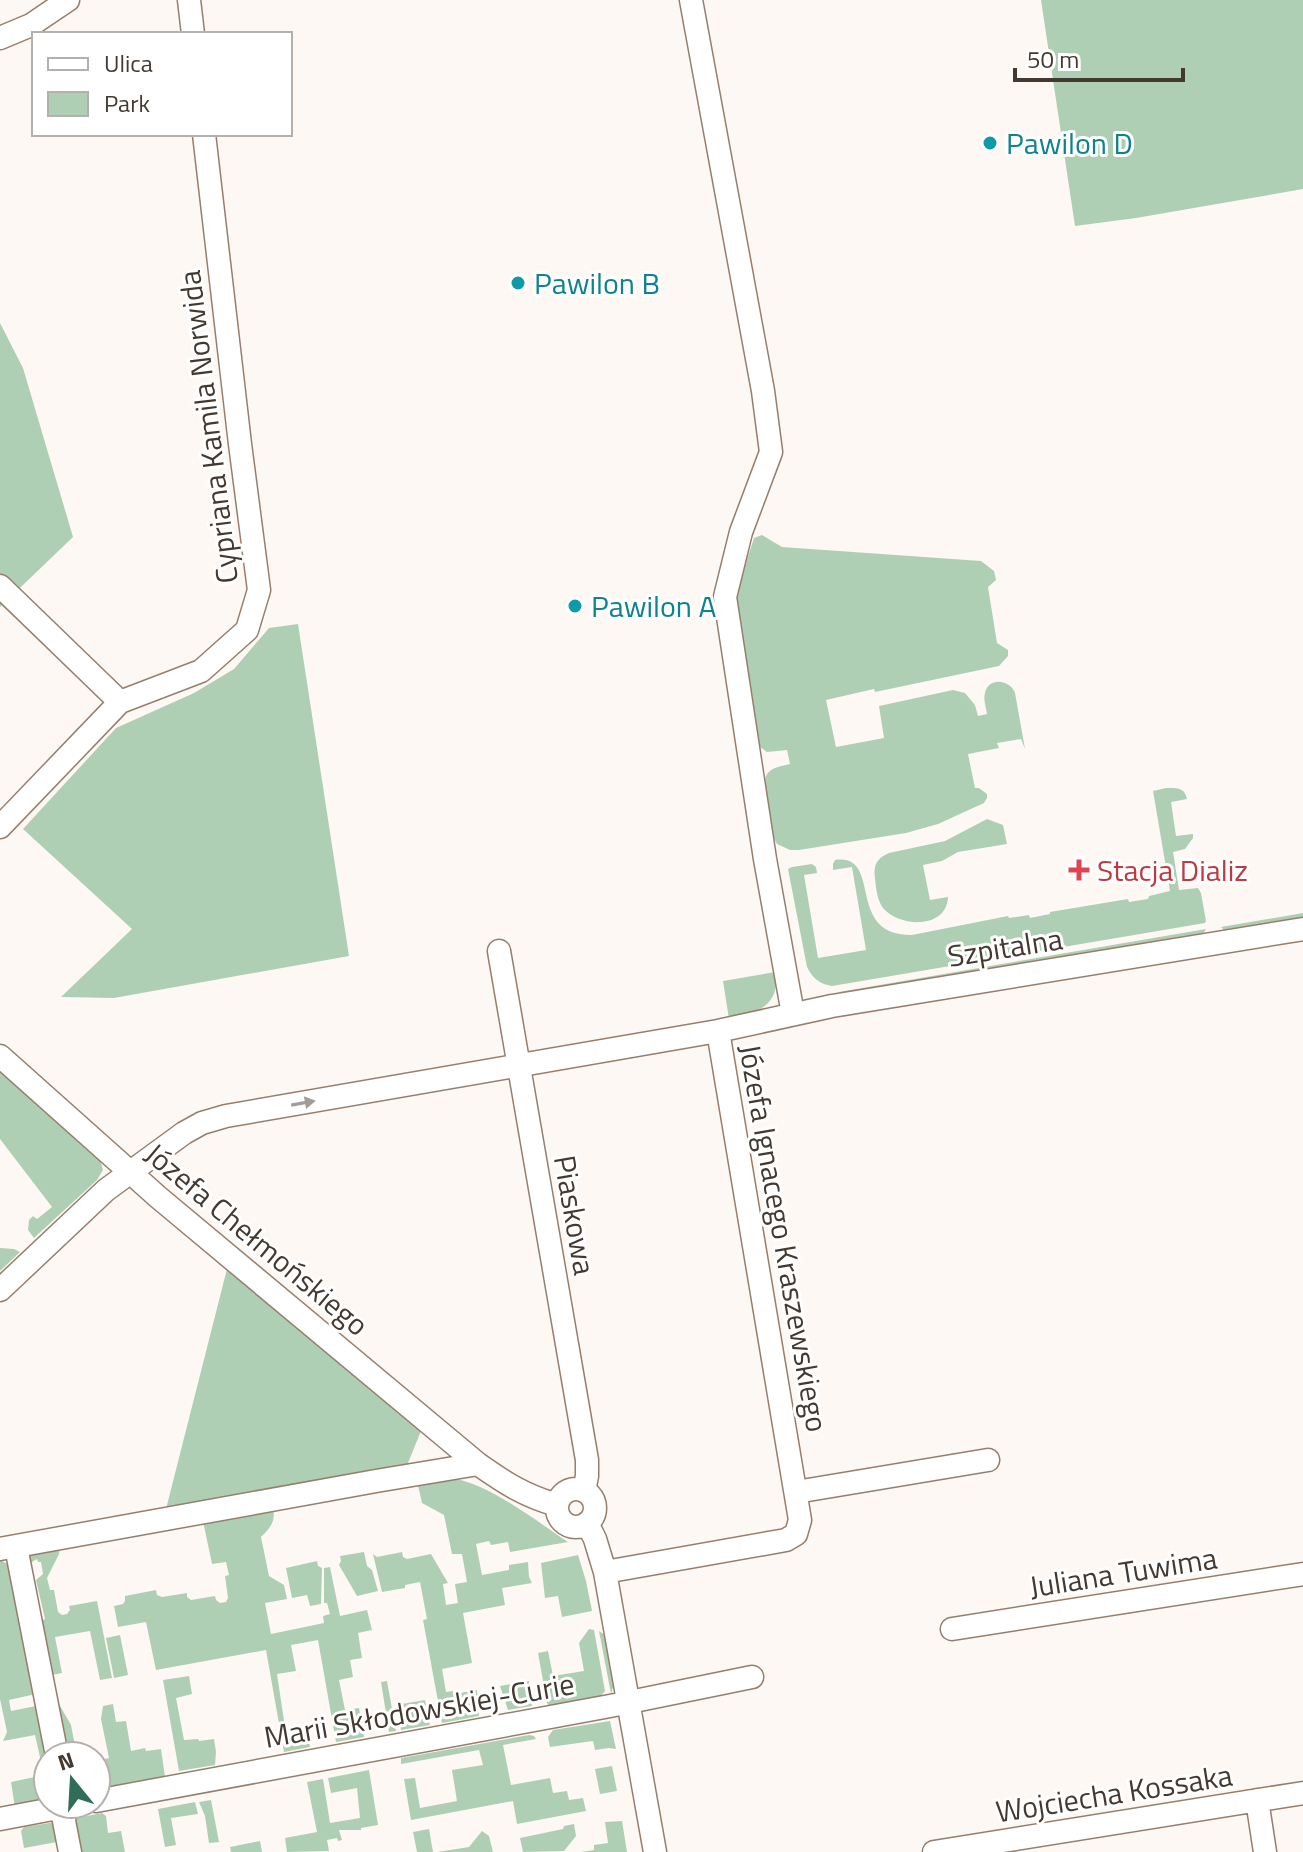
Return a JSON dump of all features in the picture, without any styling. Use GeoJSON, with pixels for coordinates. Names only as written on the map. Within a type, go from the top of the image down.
{"type":"FeatureCollection","features":[{"type":"Feature","properties":{"kind":"street"},"geometry":{"type":"LineString","coordinates":[[0,38],[31,25],[68,0]]}},
{"type":"Feature","properties":{"kind":"street"},"geometry":{"type":"LineString","coordinates":[[189,0],[193,32]]}},
{"type":"Feature","properties":{"kind":"street"},"geometry":{"type":"LineString","coordinates":[[691,0],[763,391],[771,452],[741,532],[725,597],[765,859],[793,1014]]}},
{"type":"Feature","properties":{"kind":"street","name":"Cypriana Kamila Norwida"},"geometry":{"type":"LineString","coordinates":[[0,827],[120,702],[201,671],[247,630],[259,590],[204,136]]}},
{"type":"Feature","properties":{"kind":"street"},"geometry":{"type":"LineString","coordinates":[[0,586],[120,702]]}},
{"type":"Feature","properties":{"kind":"street","name":"Szpitalna"},"geometry":{"type":"LineString","coordinates":[[718,1031],[863,1001],[1303,929]]}},
{"type":"Feature","properties":{"kind":"street","name":"Piaskowa"},"geometry":{"type":"LineString","coordinates":[[499,951],[587,1460],[584,1491]]}},
{"type":"Feature","properties":{"kind":"street","name":"Józefa Ignacego Kraszewskiego"},"geometry":{"type":"LineString","coordinates":[[0,1290],[106,1190],[202,1123],[226,1116],[718,1031],[800,1520],[796,1534],[786,1540],[605,1572]]}},
{"type":"Feature","properties":{"kind":"street","name":"Józefa Chełmońskiego"},"geometry":{"type":"LineString","coordinates":[[0,1056],[158,1197],[478,1464],[512,1488],[557,1505]]}},
{"type":"Feature","properties":{"kind":"street"},"geometry":{"type":"LineString","coordinates":[[796,1492],[988,1460]]}},
{"type":"Feature","properties":{"kind":"street"},"geometry":{"type":"LineString","coordinates":[[53,1740],[8,1548],[478,1464]]}},
{"type":"Feature","properties":{"kind":"street"},"geometry":{"type":"LineString","coordinates":[[572,1489],[584,1491],[595,1506],[594,1513],[587,1523],[569,1526],[559,1518],[558,1500],[572,1489]]}},
{"type":"Feature","properties":{"kind":"street"},"geometry":{"type":"LineString","coordinates":[[587,1523],[605,1572],[655,1852]]}},
{"type":"Feature","properties":{"kind":"street","name":"Juliana Tuwima"},"geometry":{"type":"LineString","coordinates":[[952,1629],[1303,1574]]}},
{"type":"Feature","properties":{"kind":"street","name":"Marii Skłodowskiej-Curie"},"geometry":{"type":"LineString","coordinates":[[112,1798],[752,1677]]}},
{"type":"Feature","properties":{"kind":"street","name":"Wojciecha Kossaka"},"geometry":{"type":"LineString","coordinates":[[934,1852],[992,1847],[1303,1793]]}},
{"type":"Feature","properties":{"kind":"street"},"geometry":{"type":"LineString","coordinates":[[1257,1800],[1265,1852]]}},
{"type":"Feature","properties":{"kind":"street"},"geometry":{"type":"LineString","coordinates":[[0,1819],[32,1813]]}},
{"type":"Feature","properties":{"kind":"street"},"geometry":{"type":"LineString","coordinates":[[64,1820],[70,1852]]}},
{"type":"Feature","properties":{"kind":"green space"},"geometry":{"type":"Polygon","coordinates":[[[1041,0],[1303,0],[1303,189],[1075,226],[1041,0]]]}},
{"type":"Feature","properties":{"kind":"green space"},"geometry":{"type":"Polygon","coordinates":[[[0,323],[23,368],[73,537],[0,607],[0,323]]]}},
{"type":"Feature","properties":{"kind":"green space"},"geometry":{"type":"Polygon","coordinates":[[[762,535],[782,547],[981,561],[994,571],[996,580],[988,587],[997,643],[1008,650],[1008,656],[999,666],[826,700],[836,747],[884,738],[879,706],[953,690],[965,693],[975,705],[978,716],[987,714],[984,695],[990,684],[999,682],[1009,685],[1015,693],[1025,749],[1021,739],[997,743],[999,748],[968,754],[975,788],[987,794],[984,803],[938,824],[906,833],[799,850],[777,844],[767,809],[765,780],[772,770],[790,764],[787,750],[767,752],[757,740],[736,600],[754,538],[762,535]]]}},
{"type":"Feature","properties":{"kind":"green space"},"geometry":{"type":"Polygon","coordinates":[[[298,624],[349,956],[114,998],[61,997],[132,929],[23,829],[116,728],[194,693],[234,669],[269,628],[298,624]]]}},
{"type":"Feature","properties":{"kind":"green space"},"geometry":{"type":"Polygon","coordinates":[[[1180,789],[1186,795],[1187,799],[1171,802],[1176,836],[1193,834],[1193,838],[1185,849],[1173,852],[1179,890],[1198,888],[1205,923],[832,986],[817,980],[807,967],[788,869],[792,867],[812,864],[816,867],[817,873],[804,875],[818,958],[866,950],[852,867],[833,870],[835,860],[850,861],[858,869],[878,923],[891,932],[912,935],[1008,916],[1029,915],[1030,918],[1128,899],[1129,902],[1148,899],[1149,896],[1170,891],[1153,791],[1180,789]]]}},
{"type":"Feature","properties":{"kind":"green space"},"geometry":{"type":"Polygon","coordinates":[[[987,819],[1003,825],[1007,844],[958,852],[942,861],[923,865],[930,900],[948,897],[940,915],[931,920],[911,922],[891,915],[883,908],[877,894],[875,873],[875,866],[881,857],[945,841],[987,819]]]}},
{"type":"Feature","properties":{"kind":"green space"},"geometry":{"type":"Polygon","coordinates":[[[1303,913],[1303,917],[1225,931],[1221,927],[1303,913]]]}},
{"type":"Feature","properties":{"kind":"green space"},"geometry":{"type":"Polygon","coordinates":[[[1206,929],[1203,934],[839,996],[839,992],[1206,929]]]}},
{"type":"Feature","properties":{"kind":"green space"},"geometry":{"type":"Polygon","coordinates":[[[775,972],[774,993],[765,1006],[729,1019],[723,981],[775,972]]]}},
{"type":"Feature","properties":{"kind":"green space"},"geometry":{"type":"Polygon","coordinates":[[[0,1065],[100,1159],[103,1170],[97,1180],[34,1238],[28,1230],[29,1220],[33,1216],[37,1219],[52,1207],[0,1139],[0,1065]]]}},
{"type":"Feature","properties":{"kind":"green space"},"geometry":{"type":"Polygon","coordinates":[[[0,1248],[20,1252],[0,1271],[0,1248]]]}},
{"type":"Feature","properties":{"kind":"green space"},"geometry":{"type":"Polygon","coordinates":[[[229,1261],[425,1421],[406,1468],[166,1509],[229,1261]]]}},
{"type":"Feature","properties":{"kind":"green space"},"geometry":{"type":"Polygon","coordinates":[[[450,1478],[495,1494],[568,1542],[510,1552],[508,1542],[476,1544],[482,1575],[509,1570],[509,1565],[528,1562],[532,1583],[502,1588],[505,1605],[463,1613],[472,1663],[442,1669],[446,1692],[477,1690],[479,1716],[442,1723],[423,1620],[427,1619],[420,1582],[382,1592],[373,1554],[377,1557],[402,1552],[407,1559],[431,1554],[448,1583],[443,1584],[446,1605],[458,1603],[455,1584],[467,1582],[462,1554],[452,1554],[444,1515],[422,1503],[417,1481],[450,1478]]]}},
{"type":"Feature","properties":{"kind":"green space"},"geometry":{"type":"Polygon","coordinates":[[[273,1508],[272,1524],[261,1537],[269,1576],[284,1585],[287,1599],[265,1603],[271,1634],[324,1623],[323,1616],[330,1614],[327,1603],[324,1603],[324,1568],[330,1567],[340,1616],[367,1610],[372,1630],[358,1633],[362,1658],[350,1660],[353,1677],[339,1680],[345,1710],[359,1708],[364,1737],[336,1742],[318,1640],[291,1645],[296,1671],[277,1674],[286,1734],[307,1731],[310,1747],[284,1752],[266,1650],[156,1670],[146,1622],[118,1627],[114,1606],[123,1604],[125,1596],[156,1590],[157,1595],[162,1597],[187,1593],[191,1600],[215,1596],[220,1603],[226,1602],[225,1576],[229,1575],[226,1562],[212,1564],[203,1521],[273,1508]]]}},
{"type":"Feature","properties":{"kind":"green space"},"geometry":{"type":"Polygon","coordinates":[[[60,1547],[47,1578],[50,1590],[54,1590],[58,1612],[62,1615],[67,1614],[69,1606],[97,1601],[112,1678],[100,1680],[90,1631],[55,1637],[62,1673],[51,1675],[25,1564],[30,1554],[60,1547]],[[37,1559],[32,1562],[28,1569],[41,1621],[45,1619],[36,1580],[43,1574],[41,1562],[37,1559]]]}},
{"type":"Feature","properties":{"kind":"green space"},"geometry":{"type":"Polygon","coordinates":[[[364,1552],[378,1591],[357,1596],[339,1565],[340,1556],[364,1552]]]}},
{"type":"Feature","properties":{"kind":"green space"},"geometry":{"type":"Polygon","coordinates":[[[578,1555],[592,1611],[562,1617],[558,1596],[545,1598],[541,1563],[578,1555]]]}},
{"type":"Feature","properties":{"kind":"green space"},"geometry":{"type":"Polygon","coordinates":[[[0,1560],[10,1568],[36,1694],[9,1700],[11,1711],[41,1705],[46,1740],[36,1740],[35,1735],[3,1741],[7,1732],[0,1699],[0,1560]]]}},
{"type":"Feature","properties":{"kind":"green space"},"geometry":{"type":"Polygon","coordinates":[[[317,1561],[322,1568],[321,1604],[310,1606],[307,1595],[292,1598],[286,1568],[317,1561]]]}},
{"type":"Feature","properties":{"kind":"green space"},"geometry":{"type":"Polygon","coordinates":[[[589,1629],[594,1630],[605,1691],[596,1701],[550,1708],[538,1653],[548,1651],[553,1676],[584,1671],[579,1643],[589,1629]]]}},
{"type":"Feature","properties":{"kind":"green space"},"geometry":{"type":"Polygon","coordinates":[[[599,1631],[605,1635],[614,1684],[611,1694],[599,1631]]]}},
{"type":"Feature","properties":{"kind":"green space"},"geometry":{"type":"Polygon","coordinates":[[[120,1635],[128,1675],[114,1678],[106,1638],[120,1635]]]}},
{"type":"Feature","properties":{"kind":"green space"},"geometry":{"type":"Polygon","coordinates":[[[189,1676],[192,1694],[176,1698],[184,1740],[214,1739],[215,1765],[179,1771],[163,1680],[189,1676]]]}},
{"type":"Feature","properties":{"kind":"green space"},"geometry":{"type":"Polygon","coordinates":[[[387,1681],[396,1731],[389,1732],[381,1682],[387,1681]]]}},
{"type":"Feature","properties":{"kind":"green space"},"geometry":{"type":"Polygon","coordinates":[[[529,1681],[532,1706],[508,1710],[500,1686],[529,1681]]]}},
{"type":"Feature","properties":{"kind":"green space"},"geometry":{"type":"Polygon","coordinates":[[[425,1700],[430,1725],[401,1730],[396,1705],[425,1700]]]}},
{"type":"Feature","properties":{"kind":"green space"},"geometry":{"type":"Polygon","coordinates":[[[59,1704],[71,1725],[74,1740],[62,1740],[59,1704]]]}},
{"type":"Feature","properties":{"kind":"green space"},"geometry":{"type":"Polygon","coordinates":[[[113,1704],[116,1722],[126,1721],[131,1751],[161,1749],[165,1777],[112,1789],[112,1740],[105,1740],[101,1719],[103,1706],[113,1704]]]}},
{"type":"Feature","properties":{"kind":"green space"},"geometry":{"type":"Polygon","coordinates":[[[610,1721],[616,1749],[595,1750],[593,1741],[550,1747],[548,1737],[553,1730],[610,1721]]]}},
{"type":"Feature","properties":{"kind":"green space"},"geometry":{"type":"Polygon","coordinates":[[[529,1735],[536,1739],[503,1745],[511,1785],[550,1778],[553,1793],[567,1791],[569,1800],[583,1798],[586,1811],[517,1824],[513,1801],[411,1820],[404,1779],[415,1778],[420,1808],[457,1801],[452,1770],[483,1765],[479,1750],[401,1764],[401,1758],[529,1735]]]}},
{"type":"Feature","properties":{"kind":"green space"},"geometry":{"type":"Polygon","coordinates":[[[612,1766],[617,1791],[600,1794],[595,1769],[612,1766]]]}},
{"type":"Feature","properties":{"kind":"green space"},"geometry":{"type":"Polygon","coordinates":[[[369,1770],[378,1825],[361,1830],[339,1830],[342,1840],[327,1840],[329,1851],[287,1852],[285,1838],[317,1832],[307,1782],[323,1779],[330,1823],[360,1818],[357,1788],[331,1793],[328,1778],[369,1770]]]}},
{"type":"Feature","properties":{"kind":"green space"},"geometry":{"type":"Polygon","coordinates":[[[32,1778],[32,1805],[15,1808],[11,1782],[32,1778]]]}},
{"type":"Feature","properties":{"kind":"green space"},"geometry":{"type":"Polygon","coordinates":[[[211,1800],[219,1842],[209,1843],[205,1816],[199,1802],[211,1800]]]}},
{"type":"Feature","properties":{"kind":"green space"},"geometry":{"type":"Polygon","coordinates":[[[195,1802],[198,1814],[171,1818],[176,1845],[165,1847],[158,1809],[195,1802]]]}},
{"type":"Feature","properties":{"kind":"green space"},"geometry":{"type":"Polygon","coordinates":[[[72,1820],[106,1820],[108,1833],[121,1831],[125,1852],[74,1852],[72,1820]]]}},
{"type":"Feature","properties":{"kind":"green space"},"geometry":{"type":"Polygon","coordinates":[[[622,1821],[627,1852],[581,1852],[594,1850],[594,1845],[608,1843],[605,1822],[622,1821]]]}},
{"type":"Feature","properties":{"kind":"green space"},"geometry":{"type":"Polygon","coordinates":[[[56,1822],[57,1842],[24,1848],[21,1831],[24,1827],[56,1822]]]}},
{"type":"Feature","properties":{"kind":"green space"},"geometry":{"type":"Polygon","coordinates":[[[574,1824],[576,1836],[564,1851],[523,1852],[520,1838],[574,1824]]]}},
{"type":"Feature","properties":{"kind":"green space"},"geometry":{"type":"Polygon","coordinates":[[[429,1829],[433,1852],[417,1852],[413,1832],[429,1829]]]}},
{"type":"Feature","properties":{"kind":"green space"},"geometry":{"type":"Polygon","coordinates":[[[482,1831],[489,1836],[493,1852],[437,1852],[469,1847],[482,1831]]]}},
{"type":"Feature","properties":{"kind":"green space"},"geometry":{"type":"Polygon","coordinates":[[[260,1841],[262,1852],[231,1852],[230,1847],[260,1841]]]}},
{"type":"Feature","properties":{"kind":"place","name":"Pawilon D"},"geometry":{"type":"Point","coordinates":[990,143]}},
{"type":"Feature","properties":{"kind":"place","name":"Pawilon B"},"geometry":{"type":"Point","coordinates":[518,283]}},
{"type":"Feature","properties":{"kind":"place","name":"Pawilon A"},"geometry":{"type":"Point","coordinates":[575,606]}},
{"type":"Feature","properties":{"kind":"place","name":"Stacja Dializ"},"geometry":{"type":"Point","coordinates":[1079,870]}}]}
